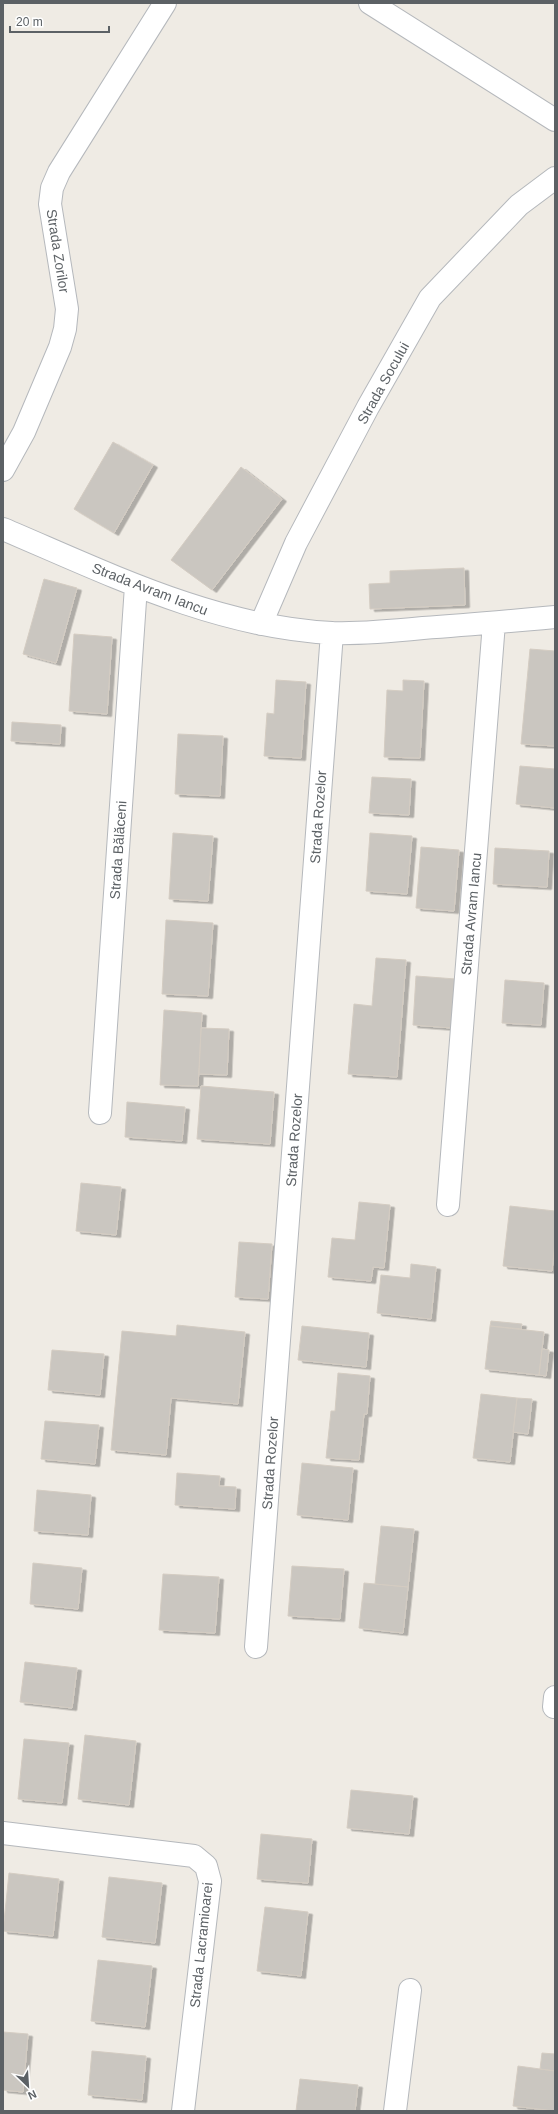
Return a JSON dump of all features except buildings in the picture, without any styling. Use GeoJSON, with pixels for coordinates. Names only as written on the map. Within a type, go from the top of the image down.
{"type":"FeatureCollection","features":[{"type":"Feature","properties":{"kind":"street","name":"Strada Zorilor"},"geometry":{"type":"LineString","coordinates":[[3,470],[24,432],[60,347],[65,329],[67,309],[50,204],[52,188],[59,172],[164,3]]}},
{"type":"Feature","properties":{"kind":"street"},"geometry":{"type":"LineString","coordinates":[[370,3],[555,120]]}},
{"type":"Feature","properties":{"kind":"street","name":"Strada Socului"},"geometry":{"type":"LineString","coordinates":[[261,624],[296,543],[368,407],[430,298],[519,205],[555,178]]}},
{"type":"Feature","properties":{"kind":"street","name":"Strada Avram Iancu"},"geometry":{"type":"LineString","coordinates":[[3,529],[136,586],[202,610],[261,624],[332,633],[364,633],[555,618]]}},
{"type":"Feature","properties":{"kind":"street","name":"Strada Bălăceni"},"geometry":{"type":"LineString","coordinates":[[100,1114],[136,586]]}},
{"type":"Feature","properties":{"kind":"street","name":"Strada Avram Iancu"},"geometry":{"type":"LineString","coordinates":[[448,1205],[494,623]]}},
{"type":"Feature","properties":{"kind":"street","name":"Strada Rozelor"},"geometry":{"type":"LineString","coordinates":[[256,1647],[332,633]]}},
{"type":"Feature","properties":{"kind":"street","name":"Strada Lacramioarei"},"geometry":{"type":"LineString","coordinates":[[3,1833],[194,1856],[206,1866],[210,1881],[183,2111]]}},
{"type":"Feature","properties":{"kind":"street"},"geometry":{"type":"LineString","coordinates":[[395,2111],[410,1990]]}}]}
